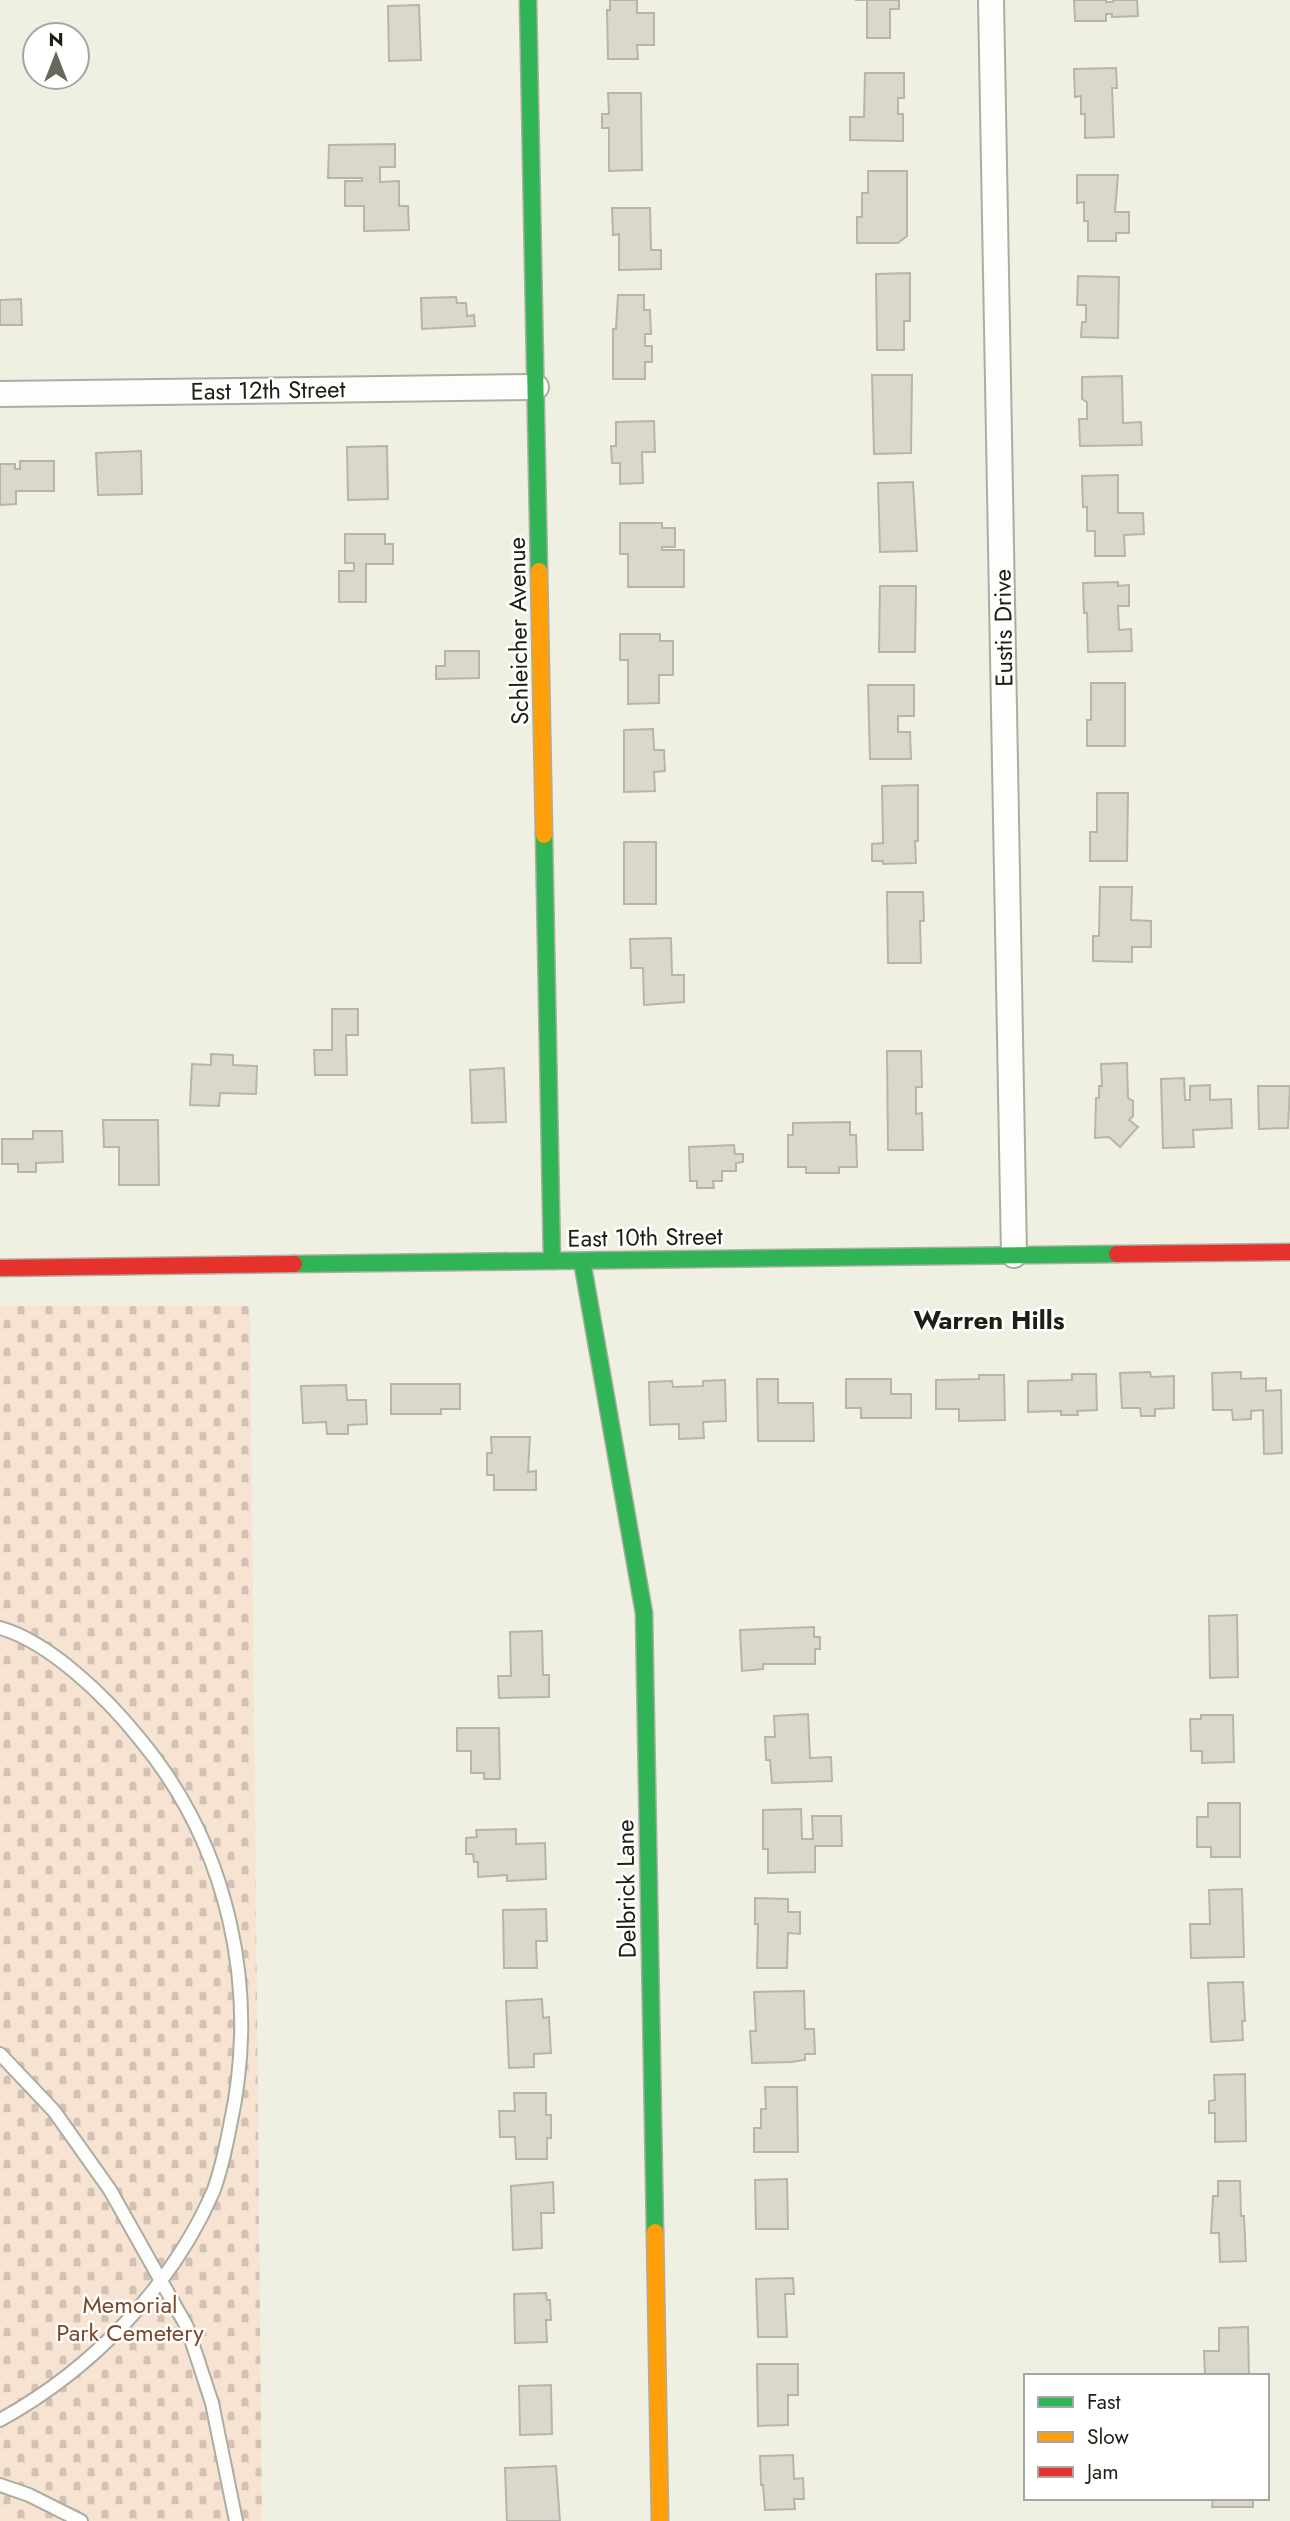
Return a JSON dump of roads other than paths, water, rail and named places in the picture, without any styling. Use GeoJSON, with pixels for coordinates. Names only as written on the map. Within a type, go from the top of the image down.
{"type":"FeatureCollection","features":[{"type":"Feature","properties":{"kind":"street","name":"Schleicher Avenue"},"geometry":{"type":"LineString","coordinates":[[528,0],[552,1261]]}},
{"type":"Feature","properties":{"kind":"street","name":"Eustis Drive"},"geometry":{"type":"LineString","coordinates":[[991,0],[1014,1255]]}},
{"type":"Feature","properties":{"kind":"street","name":"East 12th Street"},"geometry":{"type":"LineString","coordinates":[[0,394],[536,387]]}},
{"type":"Feature","properties":{"kind":"street","name":"East 10th Street"},"geometry":{"type":"LineString","coordinates":[[0,1268],[1290,1252]]}},
{"type":"Feature","properties":{"kind":"street","name":"Delbrick Lane"},"geometry":{"type":"LineString","coordinates":[[582,1261],[644,1613],[660,2521]]}},
{"type":"Feature","properties":{"kind":"lane"},"geometry":{"type":"LineString","coordinates":[[0,1628],[13,1631],[57,1658],[115,1708],[158,1761],[191,1813],[219,1878],[233,1935],[242,2018],[239,2088],[214,2189],[198,2221],[162,2280],[110,2339],[65,2380],[0,2420]]}},
{"type":"Feature","properties":{"kind":"lane"},"geometry":{"type":"LineString","coordinates":[[0,2054],[54,2110],[110,2190],[187,2327],[212,2403],[236,2521]]}},
{"type":"Feature","properties":{"kind":"lane"},"geometry":{"type":"LineString","coordinates":[[0,2485],[29,2495],[81,2521]]}},
{"type":"Feature","properties":{"kind":"district","name":"Warren Hills"},"geometry":{"type":"Point","coordinates":[989,1320]}},
{"type":"Feature","properties":{"kind":"park label","name":"Memorial Park Cemetery"},"geometry":{"type":"Point","coordinates":[130,2318]}}]}
